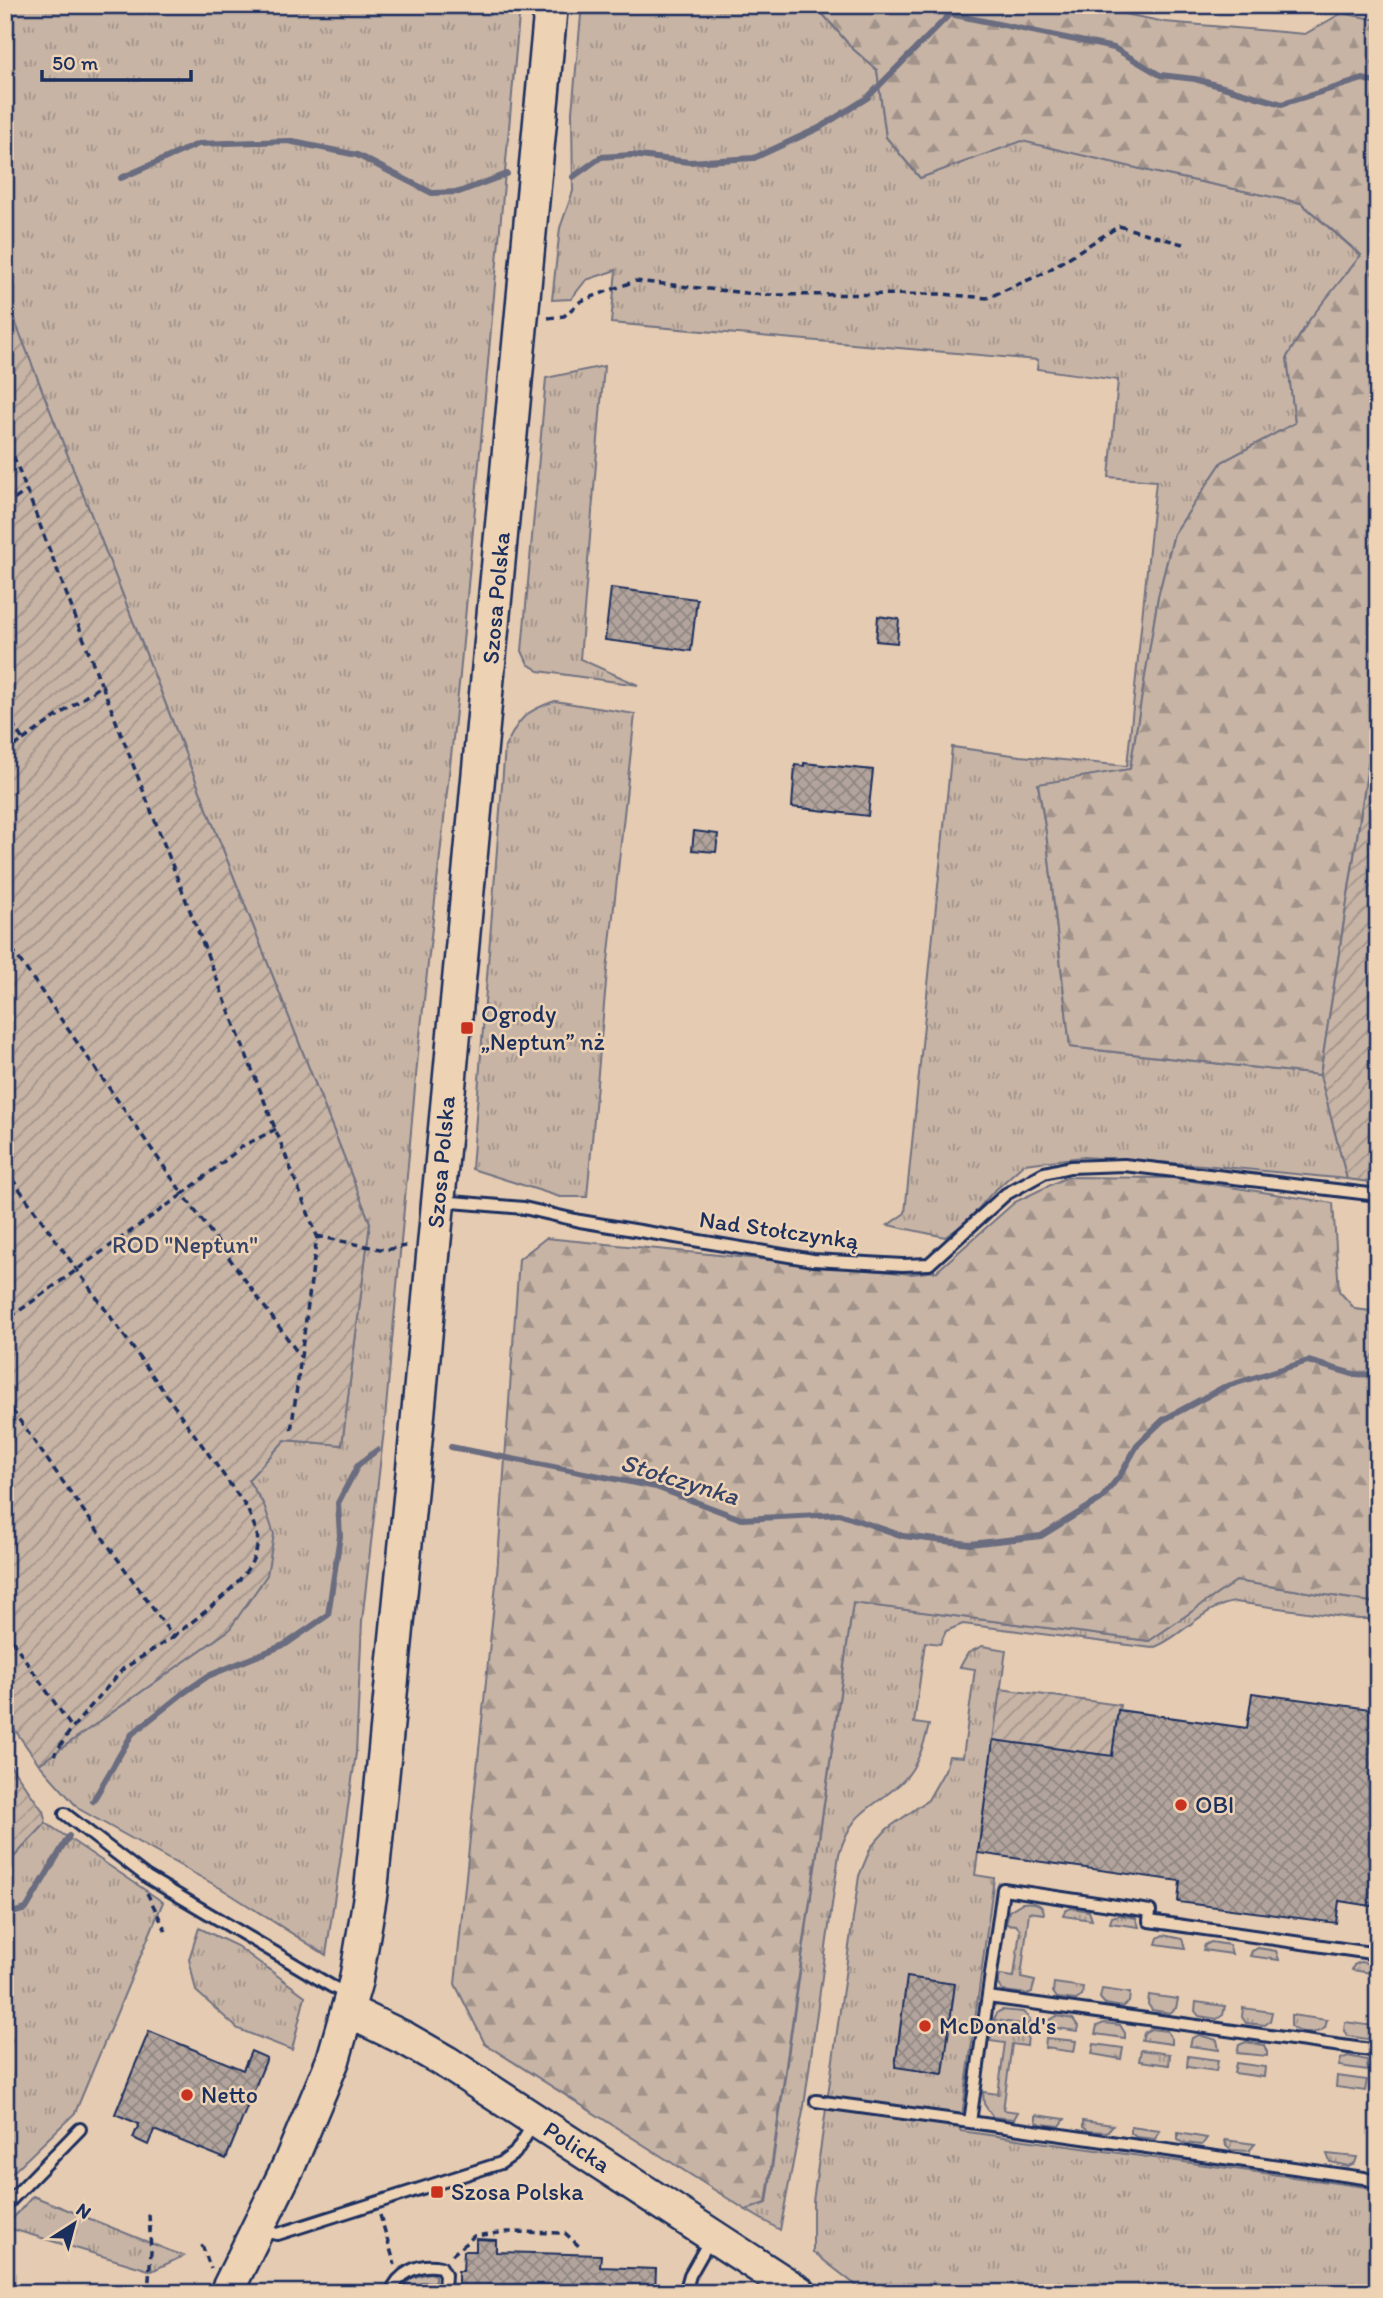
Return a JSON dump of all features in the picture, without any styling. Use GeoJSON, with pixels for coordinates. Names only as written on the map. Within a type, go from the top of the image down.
{"type":"FeatureCollection","features":[{"type":"Feature","properties":{"kind":"street","name":"Szosa Polska"},"geometry":{"type":"LineString","coordinates":[[220,2284],[257,2230],[312,2114],[350,2004],[368,1909],[380,1814],[551,5]]}},
{"type":"Feature","properties":{"kind":"street","name":"Policka"},"geometry":{"type":"LineString","coordinates":[[350,2004],[536,2120],[800,2293]]}},
{"type":"Feature","properties":{"kind":"lane","name":"Nad Stołczynką"},"geometry":{"type":"LineString","coordinates":[[437,1201],[524,1208],[580,1221],[813,1261],[902,1265],[929,1264],[1006,1194],[1044,1173],[1070,1167],[1124,1165],[1378,1195]]}},
{"type":"Feature","properties":{"kind":"lane"},"geometry":{"type":"LineString","coordinates":[[65,1814],[147,1877],[331,1986],[350,2004]]}},
{"type":"Feature","properties":{"kind":"lane"},"geometry":{"type":"LineString","coordinates":[[970,2122],[1003,1889],[1150,1911],[1149,1921],[1378,1954]]}},
{"type":"Feature","properties":{"kind":"lane"},"geometry":{"type":"LineString","coordinates":[[988,1997],[1378,2051]]}},
{"type":"Feature","properties":{"kind":"lane"},"geometry":{"type":"LineString","coordinates":[[816,2101],[1364,2178],[1378,2183]]}},
{"type":"Feature","properties":{"kind":"lane"},"geometry":{"type":"LineString","coordinates":[[257,2230],[266,2234],[278,2234],[501,2163],[515,2152],[536,2120]]}},
{"type":"Feature","properties":{"kind":"lane"},"geometry":{"type":"LineString","coordinates":[[5,2206],[80,2129]]}},
{"type":"Feature","properties":{"kind":"lane"},"geometry":{"type":"LineString","coordinates":[[685,2293],[690,2275],[713,2235]]}},
{"type":"Feature","properties":{"kind":"lane"},"geometry":{"type":"LineString","coordinates":[[391,2293],[398,2277],[432,2265],[441,2267],[445,2274],[444,2293]]}},
{"type":"Feature","properties":{"kind":"path"},"geometry":{"type":"LineString","coordinates":[[521,320],[564,316],[581,302],[635,281],[764,295],[942,294],[987,298],[1044,273],[1119,226],[1186,245]]}},
{"type":"Feature","properties":{"kind":"path"},"geometry":{"type":"LineString","coordinates":[[5,435],[317,1236],[291,1432]]}},
{"type":"Feature","properties":{"kind":"path"},"geometry":{"type":"LineString","coordinates":[[5,506],[28,490]]}},
{"type":"Feature","properties":{"kind":"path"},"geometry":{"type":"LineString","coordinates":[[5,753],[102,685]]}},
{"type":"Feature","properties":{"kind":"path"},"geometry":{"type":"LineString","coordinates":[[5,713],[23,740]]}},
{"type":"Feature","properties":{"kind":"path"},"geometry":{"type":"LineString","coordinates":[[5,939],[301,1358]]}},
{"type":"Feature","properties":{"kind":"path"},"geometry":{"type":"LineString","coordinates":[[5,1321],[183,1194],[243,1146],[277,1129]]}},
{"type":"Feature","properties":{"kind":"path"},"geometry":{"type":"LineString","coordinates":[[5,1169],[247,1508],[258,1536],[254,1558],[239,1582],[173,1637],[123,1669],[72,1727],[54,1755]]}},
{"type":"Feature","properties":{"kind":"path"},"geometry":{"type":"LineString","coordinates":[[317,1236],[385,1250],[421,1242]]}},
{"type":"Feature","properties":{"kind":"path"},"geometry":{"type":"LineString","coordinates":[[5,1400],[173,1637]]}},
{"type":"Feature","properties":{"kind":"path"},"geometry":{"type":"LineString","coordinates":[[5,1630],[72,1727]]}},
{"type":"Feature","properties":{"kind":"path"},"geometry":{"type":"LineString","coordinates":[[147,1877],[147,1896],[166,1931]]}},
{"type":"Feature","properties":{"kind":"path"},"geometry":{"type":"LineString","coordinates":[[148,2293],[151,2252],[149,2214]]}},
{"type":"Feature","properties":{"kind":"path"},"geometry":{"type":"LineString","coordinates":[[380,2215],[398,2277]]}},
{"type":"Feature","properties":{"kind":"path"},"geometry":{"type":"LineString","coordinates":[[452,2255],[474,2236],[506,2232],[565,2233],[582,2249]]}},
{"type":"Feature","properties":{"kind":"path"},"geometry":{"type":"LineString","coordinates":[[201,2245],[220,2284]]}},
{"type":"Feature","properties":{"kind":"green space"},"geometry":{"type":"Polygon","coordinates":[[[5,5],[520,5],[460,675],[418,1054],[384,1430],[362,1621],[356,1753],[326,1955],[222,1889],[79,1809],[39,1764],[229,1630],[264,1505],[248,1480],[285,1440],[342,1445],[370,1223],[5,296],[5,5]]]}},
{"type":"Feature","properties":{"kind":"green space"},"geometry":{"type":"Polygon","coordinates":[[[582,5],[815,5],[852,48],[877,70],[886,137],[920,178],[1022,140],[1153,172],[1301,203],[1361,256],[1310,319],[1287,357],[1295,423],[1222,462],[1174,534],[1158,597],[1130,769],[1038,785],[1046,832],[1070,1047],[1320,1075],[1347,1179],[1083,1157],[1024,1164],[991,1194],[966,1223],[945,1237],[888,1225],[905,1213],[952,747],[1127,766],[1156,481],[1109,477],[1118,380],[1037,369],[1038,360],[611,323],[616,270],[586,280],[571,299],[552,300],[560,228],[573,191],[572,112],[582,5]]]}},
{"type":"Feature","properties":{"kind":"green space"},"geometry":{"type":"Polygon","coordinates":[[[815,5],[1080,5],[1165,22],[1305,34],[1342,13],[1378,20],[1378,701],[1320,1075],[1070,1047],[1046,832],[1038,784],[1130,769],[1158,597],[1174,534],[1222,462],[1295,423],[1287,357],[1310,319],[1361,255],[1301,203],[1022,141],[920,178],[886,137],[877,70],[852,48],[815,5]]]}},
{"type":"Feature","properties":{"kind":"green space","name":"ROD \"Neptun\""},"geometry":{"type":"Polygon","coordinates":[[[5,296],[370,1223],[342,1445],[285,1440],[248,1480],[264,1505],[274,1534],[267,1575],[229,1630],[39,1764],[5,1716],[5,296]]]}},
{"type":"Feature","properties":{"kind":"green space"},"geometry":{"type":"Polygon","coordinates":[[[604,366],[580,659],[638,685],[539,671],[528,664],[522,651],[546,378],[604,366]]]}},
{"type":"Feature","properties":{"kind":"green space"},"geometry":{"type":"Polygon","coordinates":[[[555,701],[635,714],[607,971],[587,1197],[560,1197],[472,1169],[505,747],[524,717],[555,701]]]}},
{"type":"Feature","properties":{"kind":"green space"},"geometry":{"type":"Polygon","coordinates":[[[1378,704],[1378,1183],[1347,1179],[1320,1075],[1378,704]]]}},
{"type":"Feature","properties":{"kind":"green space"},"geometry":{"type":"Polygon","coordinates":[[[1067,1177],[1173,1178],[1333,1203],[1339,1291],[1355,1309],[1378,1312],[1378,1603],[1236,1581],[1149,1641],[853,1603],[766,2203],[746,2210],[485,2044],[455,1984],[497,1574],[519,1259],[546,1238],[911,1274],[937,1271],[1015,1202],[1067,1177]]]}},
{"type":"Feature","properties":{"kind":"green space"},"geometry":{"type":"Polygon","coordinates":[[[1236,1581],[1378,1603],[1378,1619],[1358,1619],[1235,1602],[1213,1609],[1152,1648],[963,1624],[946,1631],[940,1644],[925,1642],[914,1723],[929,1725],[921,1752],[902,1782],[855,1821],[839,1854],[804,2106],[780,2230],[746,2210],[767,2203],[853,1603],[1149,1641],[1236,1581]]]}},
{"type":"Feature","properties":{"kind":"green space"},"geometry":{"type":"Polygon","coordinates":[[[982,1646],[1006,1650],[975,1875],[994,1878],[960,2131],[1365,2187],[1378,2195],[1378,2293],[866,2293],[813,2252],[813,2201],[859,1876],[871,1847],[887,1829],[928,1800],[945,1770],[949,1756],[963,1757],[975,1669],[960,1667],[968,1653],[982,1646]]]}},
{"type":"Feature","properties":{"kind":"green space"},"geometry":{"type":"Polygon","coordinates":[[[1000,1689],[1120,1705],[1112,1756],[993,1740],[1000,1689]]]}},
{"type":"Feature","properties":{"kind":"green space"},"geometry":{"type":"Polygon","coordinates":[[[5,1758],[43,1811],[46,1823],[12,1859],[7,1855],[5,1857],[5,1758]]]}},
{"type":"Feature","properties":{"kind":"green space"},"geometry":{"type":"Polygon","coordinates":[[[46,1823],[163,1902],[75,2113],[5,2180],[5,1857],[7,1855],[12,1859],[46,1823]]]}},
{"type":"Feature","properties":{"kind":"green space"},"geometry":{"type":"Polygon","coordinates":[[[1022,1903],[1039,1905],[1044,1914],[1029,1912],[1021,1978],[1035,1981],[1032,1992],[1027,1994],[1003,1991],[998,1985],[1000,1975],[1014,1977],[1020,1930],[1016,1925],[1006,1924],[1009,1911],[1022,1903]]]}},
{"type":"Feature","properties":{"kind":"green space"},"geometry":{"type":"Polygon","coordinates":[[[1071,1908],[1089,1911],[1092,1920],[1063,1916],[1065,1911],[1071,1908]]]}},
{"type":"Feature","properties":{"kind":"green space"},"geometry":{"type":"Polygon","coordinates":[[[1118,1915],[1136,1918],[1139,1927],[1110,1923],[1112,1917],[1118,1915]]]}},
{"type":"Feature","properties":{"kind":"green space"},"geometry":{"type":"Polygon","coordinates":[[[199,1928],[237,1946],[305,1996],[292,2050],[238,2029],[196,1991],[189,1959],[199,1928]]]}},
{"type":"Feature","properties":{"kind":"green space"},"geometry":{"type":"Polygon","coordinates":[[[1163,1935],[1182,1939],[1185,1948],[1156,1944],[1158,1938],[1163,1935]]]}},
{"type":"Feature","properties":{"kind":"green space"},"geometry":{"type":"Polygon","coordinates":[[[1211,1942],[1229,1945],[1232,1954],[1203,1950],[1205,1945],[1211,1942]]]}},
{"type":"Feature","properties":{"kind":"green space"},"geometry":{"type":"Polygon","coordinates":[[[1258,1948],[1276,1951],[1279,1960],[1250,1956],[1252,1951],[1258,1948]]]}},
{"type":"Feature","properties":{"kind":"green space"},"geometry":{"type":"Polygon","coordinates":[[[1360,1962],[1378,1965],[1378,1974],[1352,1970],[1354,1965],[1360,1962]]]}},
{"type":"Feature","properties":{"kind":"green space"},"geometry":{"type":"Polygon","coordinates":[[[1054,1983],[1083,1987],[1082,1996],[1076,2000],[1057,1998],[1053,1992],[1054,1983]]]}},
{"type":"Feature","properties":{"kind":"green space"},"geometry":{"type":"Polygon","coordinates":[[[1102,1989],[1130,1993],[1129,2002],[1123,2007],[1105,2004],[1100,1998],[1102,1989]]]}},
{"type":"Feature","properties":{"kind":"green space"},"geometry":{"type":"Polygon","coordinates":[[[1149,1995],[1178,1999],[1176,2008],[1170,2013],[1152,2010],[1148,2004],[1149,1995]]]}},
{"type":"Feature","properties":{"kind":"green space"},"geometry":{"type":"Polygon","coordinates":[[[1196,2002],[1225,2006],[1223,2015],[1217,2019],[1199,2016],[1195,2011],[1196,2002]]]}},
{"type":"Feature","properties":{"kind":"green space"},"geometry":{"type":"Polygon","coordinates":[[[1243,2008],[1272,2012],[1270,2021],[1265,2025],[1246,2023],[1242,2017],[1243,2008]]]}},
{"type":"Feature","properties":{"kind":"green space"},"geometry":{"type":"Polygon","coordinates":[[[1002,2010],[1023,2012],[1030,2019],[1029,2025],[993,2020],[1002,2010]]]}},
{"type":"Feature","properties":{"kind":"green space"},"geometry":{"type":"Polygon","coordinates":[[[1291,2015],[1327,2020],[1325,2028],[1312,2033],[1298,2031],[1291,2026],[1291,2015]]]}},
{"type":"Feature","properties":{"kind":"green space"},"geometry":{"type":"Polygon","coordinates":[[[1057,2016],[1073,2019],[1078,2026],[1077,2031],[1048,2027],[1050,2020],[1057,2016]]]}},
{"type":"Feature","properties":{"kind":"green space"},"geometry":{"type":"Polygon","coordinates":[[[1345,2022],[1374,2026],[1372,2035],[1367,2039],[1348,2036],[1344,2031],[1345,2022]]]}},
{"type":"Feature","properties":{"kind":"green space"},"geometry":{"type":"Polygon","coordinates":[[[1104,2023],[1120,2025],[1125,2038],[1095,2034],[1097,2026],[1104,2023]]]}},
{"type":"Feature","properties":{"kind":"green space"},"geometry":{"type":"Polygon","coordinates":[[[1151,2029],[1167,2031],[1172,2044],[1142,2040],[1144,2033],[1151,2029]]]}},
{"type":"Feature","properties":{"kind":"green space"},"geometry":{"type":"Polygon","coordinates":[[[992,2030],[1028,2035],[1027,2046],[1012,2044],[1003,2110],[1018,2112],[1014,2119],[993,2117],[984,2104],[983,2092],[998,2094],[1005,2043],[990,2041],[992,2030]]]}},
{"type":"Feature","properties":{"kind":"green space"},"geometry":{"type":"Polygon","coordinates":[[[1199,2035],[1217,2040],[1219,2050],[1190,2046],[1192,2038],[1199,2035]]]}},
{"type":"Feature","properties":{"kind":"green space"},"geometry":{"type":"Polygon","coordinates":[[[1046,2038],[1076,2041],[1074,2052],[1045,2048],[1046,2038]]]}},
{"type":"Feature","properties":{"kind":"green space"},"geometry":{"type":"Polygon","coordinates":[[[1246,2042],[1264,2045],[1267,2056],[1237,2053],[1239,2045],[1246,2042]]]}},
{"type":"Feature","properties":{"kind":"green space"},"geometry":{"type":"Polygon","coordinates":[[[1094,2044],[1123,2048],[1121,2059],[1092,2054],[1094,2044]]]}},
{"type":"Feature","properties":{"kind":"green space"},"geometry":{"type":"Polygon","coordinates":[[[1141,2050],[1170,2054],[1169,2065],[1139,2061],[1141,2050]]]}},
{"type":"Feature","properties":{"kind":"green space"},"geometry":{"type":"Polygon","coordinates":[[[1188,2056],[1218,2060],[1216,2071],[1187,2067],[1188,2056]]]}},
{"type":"Feature","properties":{"kind":"green space"},"geometry":{"type":"Polygon","coordinates":[[[1348,2056],[1367,2060],[1368,2070],[1339,2066],[1341,2059],[1348,2056]]]}},
{"type":"Feature","properties":{"kind":"green space"},"geometry":{"type":"Polygon","coordinates":[[[1236,2063],[1265,2067],[1264,2077],[1234,2073],[1236,2063]]]}},
{"type":"Feature","properties":{"kind":"green space"},"geometry":{"type":"Polygon","coordinates":[[[1337,2076],[1367,2080],[1365,2091],[1336,2087],[1337,2076]]]}},
{"type":"Feature","properties":{"kind":"green space"},"geometry":{"type":"Polygon","coordinates":[[[1036,2115],[1065,2119],[1060,2126],[1041,2124],[1036,2121],[1036,2115]]]}},
{"type":"Feature","properties":{"kind":"green space"},"geometry":{"type":"Polygon","coordinates":[[[1083,2121],[1113,2125],[1107,2132],[1089,2131],[1083,2127],[1083,2121]]]}},
{"type":"Feature","properties":{"kind":"green space"},"geometry":{"type":"Polygon","coordinates":[[[1131,2127],[1160,2131],[1155,2139],[1136,2137],[1131,2133],[1131,2127]]]}},
{"type":"Feature","properties":{"kind":"green space"},"geometry":{"type":"Polygon","coordinates":[[[1178,2133],[1207,2138],[1202,2145],[1183,2143],[1178,2140],[1178,2133]]]}},
{"type":"Feature","properties":{"kind":"green space"},"geometry":{"type":"Polygon","coordinates":[[[1225,2140],[1255,2144],[1249,2151],[1231,2150],[1226,2146],[1225,2140]]]}},
{"type":"Feature","properties":{"kind":"green space"},"geometry":{"type":"Polygon","coordinates":[[[1327,2154],[1357,2157],[1355,2163],[1348,2166],[1330,2162],[1327,2154]]]}},
{"type":"Feature","properties":{"kind":"green space"},"geometry":{"type":"Polygon","coordinates":[[[33,2196],[183,2256],[152,2271],[5,2227],[33,2196]]]}},
{"type":"Feature","properties":{"kind":"green space"},"geometry":{"type":"Polygon","coordinates":[[[430,2273],[435,2275],[435,2282],[405,2285],[411,2278],[430,2273]]]}},
{"type":"Feature","properties":{"kind":"building"},"geometry":{"type":"Polygon","coordinates":[[[611,588],[697,599],[691,651],[605,640],[611,588]]]}},
{"type":"Feature","properties":{"kind":"building"},"geometry":{"type":"Polygon","coordinates":[[[878,616],[899,619],[897,643],[876,641],[878,616]]]}},
{"type":"Feature","properties":{"kind":"building"},"geometry":{"type":"Polygon","coordinates":[[[804,763],[873,770],[868,816],[792,807],[795,765],[804,766],[804,763]]]}},
{"type":"Feature","properties":{"kind":"building"},"geometry":{"type":"Polygon","coordinates":[[[694,831],[718,834],[716,852],[692,850],[694,831]]]}},
{"type":"Feature","properties":{"kind":"building","name":"OBI"},"geometry":{"type":"Polygon","coordinates":[[[1252,1693],[1378,1710],[1378,1907],[1339,1901],[1336,1923],[1178,1902],[1180,1881],[978,1853],[993,1740],[1112,1756],[1118,1710],[1247,1728],[1252,1693]]]}},
{"type":"Feature","properties":{"kind":"building","name":"McDonald's"},"geometry":{"type":"Polygon","coordinates":[[[907,1977],[955,1984],[943,2074],[895,2067],[907,1977]]]}},
{"type":"Feature","properties":{"kind":"building","name":"Netto"},"geometry":{"type":"Polygon","coordinates":[[[149,2031],[243,2070],[251,2051],[267,2058],[226,2159],[154,2130],[148,2145],[133,2138],[139,2124],[115,2114],[149,2031]]]}},
{"type":"Feature","properties":{"kind":"building"},"geometry":{"type":"Polygon","coordinates":[[[476,2239],[496,2240],[496,2252],[601,2255],[600,2267],[656,2269],[655,2293],[458,2293],[458,2271],[463,2271],[464,2251],[476,2251],[476,2239]]]}},
{"type":"Feature","properties":{"kind":"waterway","name":"Stołczynka"},"geometry":{"type":"LineString","coordinates":[[915,5],[940,7],[950,14],[1114,48],[1160,75],[1195,79],[1282,104],[1363,79],[1378,83]]}},
{"type":"Feature","properties":{"kind":"waterway"},"geometry":{"type":"LineString","coordinates":[[573,177],[601,157],[631,155],[689,162],[754,158],[819,128],[867,98],[950,14]]}},
{"type":"Feature","properties":{"kind":"waterway"},"geometry":{"type":"LineString","coordinates":[[121,178],[198,144],[288,141],[357,155],[432,193],[459,192],[507,174]]}},
{"type":"Feature","properties":{"kind":"waterway","name":"Stołczynka"},"geometry":{"type":"LineString","coordinates":[[451,1447],[656,1487],[741,1519],[839,1514],[903,1536],[970,1544],[1041,1536],[1101,1499],[1121,1474],[1138,1444],[1163,1420],[1224,1387],[1308,1361],[1353,1374],[1378,1375]]}},
{"type":"Feature","properties":{"kind":"waterway","name":"Stołczynka"},"geometry":{"type":"LineString","coordinates":[[93,1801],[132,1734],[182,1694],[208,1676],[286,1644],[328,1615],[340,1536],[338,1503],[358,1465],[377,1450]]}},
{"type":"Feature","properties":{"kind":"waterway","name":"Stołczynka"},"geometry":{"type":"LineString","coordinates":[[5,1915],[26,1909],[69,1836]]}},
{"type":"Feature","properties":{"kind":"place","name":"Ogrody „Neptun” nż"},"geometry":{"type":"Point","coordinates":[467,1028]}},
{"type":"Feature","properties":{"kind":"place","name":"OBI"},"geometry":{"type":"Point","coordinates":[1181,1805]}},
{"type":"Feature","properties":{"kind":"place","name":"McDonald's"},"geometry":{"type":"Point","coordinates":[925,2026]}},
{"type":"Feature","properties":{"kind":"place","name":"Netto"},"geometry":{"type":"Point","coordinates":[187,2095]}},
{"type":"Feature","properties":{"kind":"place","name":"Szosa Polska"},"geometry":{"type":"Point","coordinates":[437,2192]}}]}
